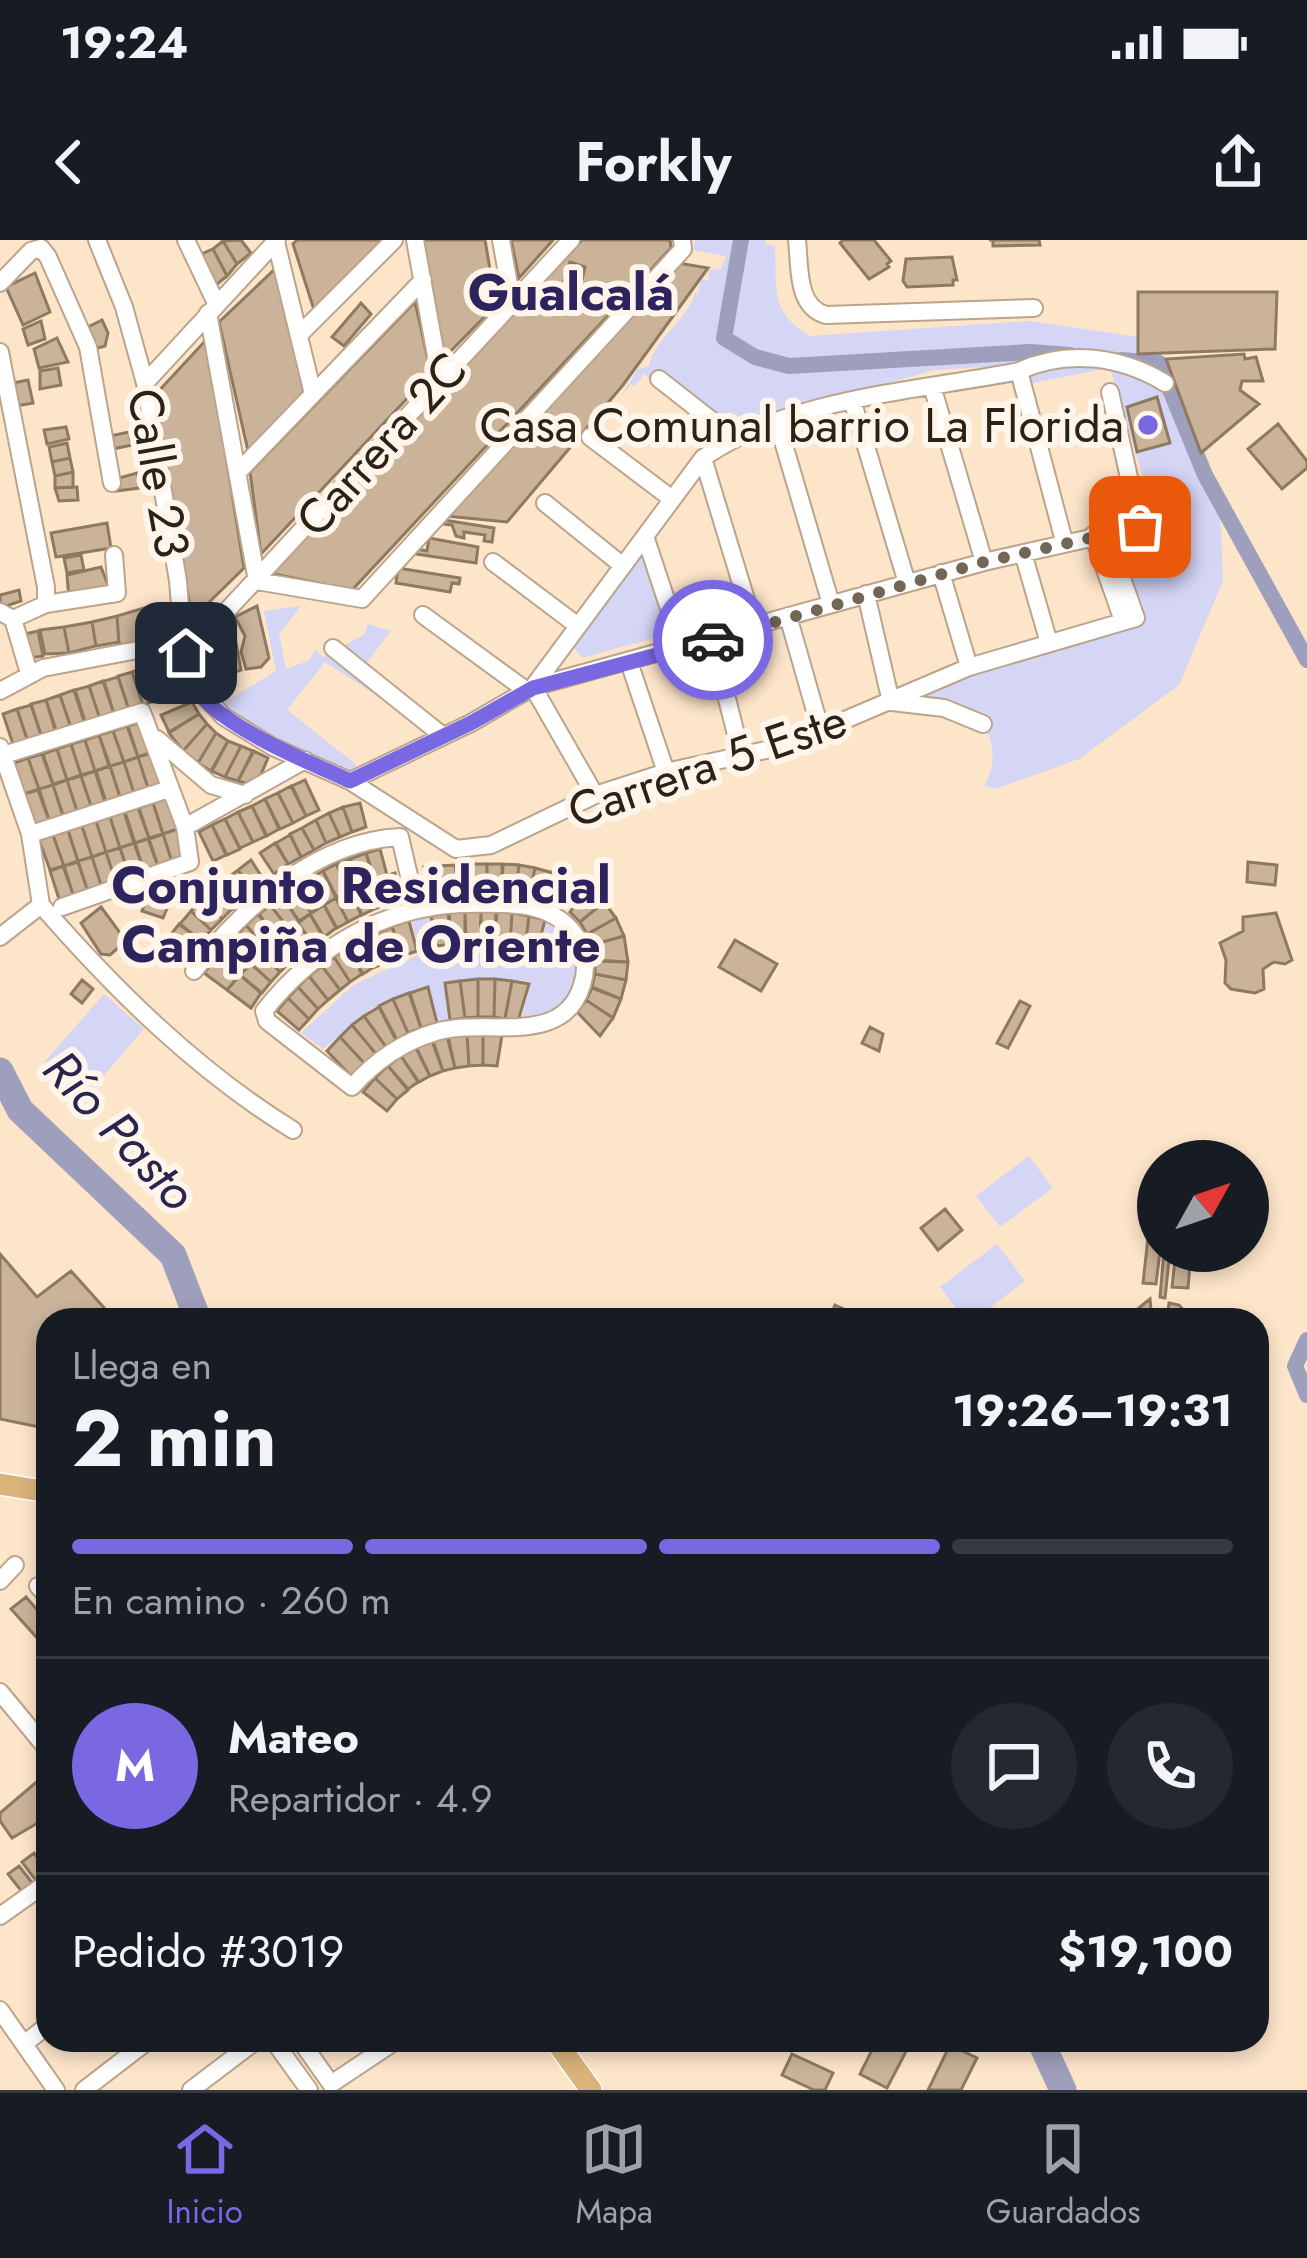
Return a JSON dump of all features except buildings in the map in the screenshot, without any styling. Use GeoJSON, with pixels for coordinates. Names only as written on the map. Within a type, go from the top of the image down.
{"type":"FeatureCollection","features":[{"type":"Feature","properties":{"kind":"main road"},"geometry":{"type":"LineString","coordinates":[[0,1484],[36,1490]]}},
{"type":"Feature","properties":{"kind":"main road"},"geometry":{"type":"LineString","coordinates":[[564,2052],[591,2090]]}},
{"type":"Feature","properties":{"kind":"street","name":"Calle 23"},"geometry":{"type":"LineString","coordinates":[[97,240],[124,307],[145,382],[185,640],[183,666],[205,700],[224,717],[273,746],[350,781],[456,849]]}},
{"type":"Feature","properties":{"kind":"street"},"geometry":{"type":"LineString","coordinates":[[186,240],[212,308],[257,581],[362,599],[682,244]]}},
{"type":"Feature","properties":{"kind":"street"},"geometry":{"type":"LineString","coordinates":[[301,333],[394,240]]}},
{"type":"Feature","properties":{"kind":"street"},"geometry":{"type":"LineString","coordinates":[[415,240],[440,378]]}},
{"type":"Feature","properties":{"kind":"street"},"geometry":{"type":"LineString","coordinates":[[501,240],[512,301]]}},
{"type":"Feature","properties":{"kind":"street","name":"Carrera 2C"},"geometry":{"type":"LineString","coordinates":[[185,640],[221,616],[257,581],[571,240]]}},
{"type":"Feature","properties":{"kind":"street"},"geometry":{"type":"LineString","coordinates":[[796,240],[804,299],[814,312],[1034,308]]}},
{"type":"Feature","properties":{"kind":"street"},"geometry":{"type":"LineString","coordinates":[[145,382],[276,241]]}},
{"type":"Feature","properties":{"kind":"street"},"geometry":{"type":"LineString","coordinates":[[276,241],[313,394]]}},
{"type":"Feature","properties":{"kind":"street"},"geometry":{"type":"LineString","coordinates":[[0,283],[31,251],[40,248],[48,257],[88,347],[112,483]]}},
{"type":"Feature","properties":{"kind":"street"},"geometry":{"type":"LineString","coordinates":[[239,471],[423,280]]}},
{"type":"Feature","properties":{"kind":"street"},"geometry":{"type":"LineString","coordinates":[[0,352],[46,604]]}},
{"type":"Feature","properties":{"kind":"street"},"geometry":{"type":"LineString","coordinates":[[530,689],[703,458],[733,437],[777,421],[1064,358],[1111,360],[1139,367],[1165,383]]}},
{"type":"Feature","properties":{"kind":"street"},"geometry":{"type":"LineString","coordinates":[[1019,371],[1064,541]]}},
{"type":"Feature","properties":{"kind":"street"},"geometry":{"type":"LineString","coordinates":[[659,380],[733,437]]}},
{"type":"Feature","properties":{"kind":"street"},"geometry":{"type":"LineString","coordinates":[[932,386],[984,562]]}},
{"type":"Feature","properties":{"kind":"street"},"geometry":{"type":"LineString","coordinates":[[350,781],[530,689],[941,573],[1140,527],[1110,392]]}},
{"type":"Feature","properties":{"kind":"street"},"geometry":{"type":"LineString","coordinates":[[853,403],[907,583]]}},
{"type":"Feature","properties":{"kind":"street"},"geometry":{"type":"LineString","coordinates":[[777,421],[831,604]]}},
{"type":"Feature","properties":{"kind":"street"},"geometry":{"type":"LineString","coordinates":[[590,437],[672,499]]}},
{"type":"Feature","properties":{"kind":"street"},"geometry":{"type":"LineString","coordinates":[[703,458],[754,626]]}},
{"type":"Feature","properties":{"kind":"street"},"geometry":{"type":"LineString","coordinates":[[545,503],[623,566]]}},
{"type":"Feature","properties":{"kind":"street","name":"Carrera 5 Este"},"geometry":{"type":"LineString","coordinates":[[456,849],[491,844],[595,795],[666,772],[784,746],[969,667],[1129,616],[1099,534]]}},
{"type":"Feature","properties":{"kind":"street"},"geometry":{"type":"LineString","coordinates":[[645,536],[682,648]]}},
{"type":"Feature","properties":{"kind":"street"},"geometry":{"type":"LineString","coordinates":[[1023,553],[1049,643]]}},
{"type":"Feature","properties":{"kind":"street"},"geometry":{"type":"LineString","coordinates":[[29,673],[6,615],[117,593],[114,555]]}},
{"type":"Feature","properties":{"kind":"street"},"geometry":{"type":"LineString","coordinates":[[493,562],[578,626]]}},
{"type":"Feature","properties":{"kind":"street"},"geometry":{"type":"LineString","coordinates":[[941,573],[969,667]]}},
{"type":"Feature","properties":{"kind":"street"},"geometry":{"type":"LineString","coordinates":[[866,594],[891,702]]}},
{"type":"Feature","properties":{"kind":"street"},"geometry":{"type":"LineString","coordinates":[[423,615],[530,689],[595,795]]}},
{"type":"Feature","properties":{"kind":"street"},"geometry":{"type":"LineString","coordinates":[[788,616],[820,728]]}},
{"type":"Feature","properties":{"kind":"street"},"geometry":{"type":"LineString","coordinates":[[0,691],[29,673],[185,640]]}},
{"type":"Feature","properties":{"kind":"street"},"geometry":{"type":"LineString","coordinates":[[712,640],[741,754]]}},
{"type":"Feature","properties":{"kind":"street"},"geometry":{"type":"LineString","coordinates":[[333,648],[442,736]]}},
{"type":"Feature","properties":{"kind":"street"},"geometry":{"type":"LineString","coordinates":[[629,662],[666,772]]}},
{"type":"Feature","properties":{"kind":"street","name":"Carrera 5 Este"},"geometry":{"type":"LineString","coordinates":[[891,702],[944,708],[983,724]]}},
{"type":"Feature","properties":{"kind":"street"},"geometry":{"type":"LineString","coordinates":[[62,907],[190,862],[185,827],[142,712],[3,753],[30,834],[41,905],[110,985],[250,1104],[293,1130]]}},
{"type":"Feature","properties":{"kind":"street"},"geometry":{"type":"LineString","coordinates":[[151,733],[211,785],[245,795]]}},
{"type":"Feature","properties":{"kind":"street"},"geometry":{"type":"LineString","coordinates":[[185,827],[305,760]]}},
{"type":"Feature","properties":{"kind":"street"},"geometry":{"type":"LineString","coordinates":[[37,832],[169,789]]}},
{"type":"Feature","properties":{"kind":"street"},"geometry":{"type":"LineString","coordinates":[[194,971],[234,925],[291,879],[355,844],[400,836],[411,820]]}},
{"type":"Feature","properties":{"kind":"street"},"geometry":{"type":"LineString","coordinates":[[400,836],[417,910]]}},
{"type":"Feature","properties":{"kind":"street"},"geometry":{"type":"LineString","coordinates":[[503,904],[545,911],[565,924],[580,943],[585,968],[581,988],[562,1015],[538,1026],[463,1026],[416,1039],[377,1062],[352,1088],[267,1021],[264,1011],[332,945],[417,910],[503,904]]}},
{"type":"Feature","properties":{"kind":"street"},"geometry":{"type":"LineString","coordinates":[[0,937],[41,905]]}},
{"type":"Feature","properties":{"kind":"street"},"geometry":{"type":"LineString","coordinates":[[0,1581],[15,1565]]}},
{"type":"Feature","properties":{"kind":"street"},"geometry":{"type":"LineString","coordinates":[[0,1692],[36,1736]]}},
{"type":"Feature","properties":{"kind":"street"},"geometry":{"type":"LineString","coordinates":[[0,1916],[36,1890]]}},
{"type":"Feature","properties":{"kind":"street"},"geometry":{"type":"LineString","coordinates":[[0,2010],[56,2090]]}},
{"type":"Feature","properties":{"kind":"street"},"geometry":{"type":"LineString","coordinates":[[24,2044],[36,2034]]}},
{"type":"Feature","properties":{"kind":"street"},"geometry":{"type":"LineString","coordinates":[[84,2090],[133,2052]]}},
{"type":"Feature","properties":{"kind":"street"},"geometry":{"type":"LineString","coordinates":[[191,2090],[241,2052]]}},
{"type":"Feature","properties":{"kind":"street"},"geometry":{"type":"LineString","coordinates":[[281,2052],[305,2088]]}},
{"type":"Feature","properties":{"kind":"street"},"geometry":{"type":"LineString","coordinates":[[308,2052],[331,2084],[379,2052]]}},
{"type":"Feature","properties":{"kind":"shaded area"},"geometry":{"type":"Polygon","coordinates":[[[695,240],[765,240],[766,245],[775,246],[781,308],[810,336],[1029,321],[1138,337],[1156,347],[1165,361],[1176,414],[1219,483],[1223,581],[1179,685],[1079,759],[995,789],[984,786],[992,752],[981,717],[885,695],[955,664],[974,670],[1114,628],[1125,586],[1099,526],[1129,516],[1147,490],[1110,368],[1032,383],[1023,365],[934,370],[718,433],[644,374],[618,401],[638,369],[649,366],[657,347],[698,295],[701,280],[709,280],[709,270],[721,269],[726,256],[693,250],[695,240]]]}},
{"type":"Feature","properties":{"kind":"shaded area"},"geometry":{"type":"Polygon","coordinates":[[[643,550],[665,635],[582,658],[571,644],[643,550]]]}},
{"type":"Feature","properties":{"kind":"shaded area"},"geometry":{"type":"Polygon","coordinates":[[[301,606],[279,634],[286,669],[308,661],[316,650],[323,657],[365,634],[368,624],[391,631],[362,669],[425,727],[325,662],[287,710],[357,765],[347,776],[248,732],[223,703],[276,671],[264,611],[301,606]]]}},
{"type":"Feature","properties":{"kind":"shaded area"},"geometry":{"type":"Polygon","coordinates":[[[429,911],[436,950],[486,946],[538,954],[547,920],[574,950],[577,980],[558,1005],[521,1021],[531,982],[498,978],[443,982],[450,1020],[437,1023],[428,985],[371,1009],[323,1049],[301,1033],[355,984],[420,954],[410,916],[429,911]]]}},
{"type":"Feature","properties":{"kind":"shaded area"},"geometry":{"type":"Polygon","coordinates":[[[104,994],[144,1029],[85,1097],[45,1061],[104,994]]]}},
{"type":"Feature","properties":{"kind":"shaded area"},"geometry":{"type":"Polygon","coordinates":[[[1029,1156],[1053,1188],[1000,1227],[976,1196],[1029,1156]]]}},
{"type":"Feature","properties":{"kind":"shaded area"},"geometry":{"type":"Polygon","coordinates":[[[997,1244],[1025,1281],[990,1308],[956,1308],[940,1287],[997,1244]]]}},
{"type":"Feature","properties":{"kind":"waterway"},"geometry":{"type":"LineString","coordinates":[[741,240],[724,338],[755,357],[789,366],[1030,352],[1070,355]]}},
{"type":"Feature","properties":{"kind":"waterway"},"geometry":{"type":"LineString","coordinates":[[1120,360],[1159,363],[1205,475],[1307,660]]}},
{"type":"Feature","properties":{"kind":"waterway","name":"Río Pasto"},"geometry":{"type":"LineString","coordinates":[[0,1071],[20,1110],[173,1255],[193,1308]]}},
{"type":"Feature","properties":{"kind":"waterway"},"geometry":{"type":"LineString","coordinates":[[1307,1340],[1295,1366],[1307,1395]]}},
{"type":"Feature","properties":{"kind":"waterway","name":"Río Pasto"},"geometry":{"type":"LineString","coordinates":[[1046,2052],[1063,2090]]}},
{"type":"Feature","properties":{"kind":"way so far"},"geometry":{"type":"LineString","coordinates":[[713,640],[984,562],[1140,527]]}},
{"type":"Feature","properties":{"kind":"place","name":"Casa Comunal barrio La Florida"},"geometry":{"type":"Point","coordinates":[1148,425]}},
{"type":"Feature","properties":{"kind":"district","name":"Gualcalá"},"geometry":{"type":"Point","coordinates":[571,292]}},
{"type":"Feature","properties":{"kind":"district","name":"Conjunto Residencial Campiña de Oriente"},"geometry":{"type":"Point","coordinates":[361,914]}},
{"type":"Feature","properties":{"kind":"route"},"geometry":{"type":"LineString","coordinates":[[186,653],[187,676],[224,717],[273,746],[350,781],[533,688],[713,640]]}}]}
